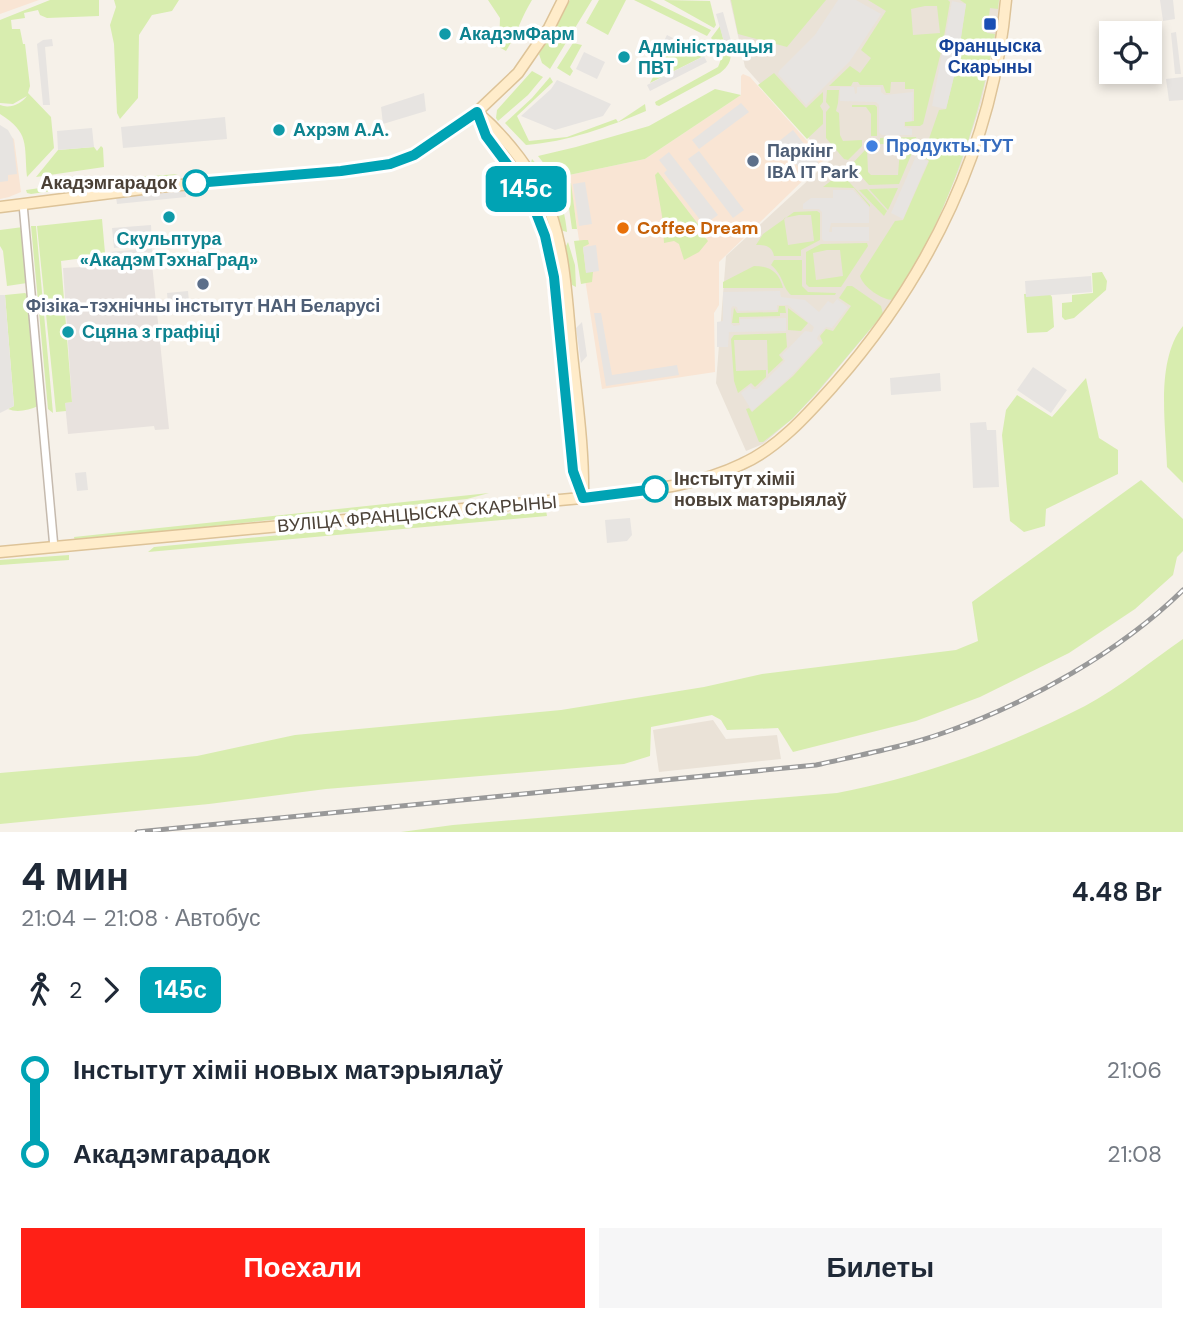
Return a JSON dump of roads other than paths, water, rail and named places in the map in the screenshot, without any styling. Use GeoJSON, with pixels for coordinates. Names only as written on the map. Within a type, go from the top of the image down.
{"type":"FeatureCollection","features":[{"type":"Feature","properties":{"kind":"main road"},"geometry":{"type":"LineString","coordinates":[[0,207],[158,187],[390,164],[414,155],[477,112],[528,61],[563,0]]}},
{"type":"Feature","properties":{"kind":"main road","name":"ВУЛІЦА ФРАНЦЫСКА СКАРЫНЫ"},"geometry":{"type":"LineString","coordinates":[[0,552],[583,498],[655,489],[712,476],[743,464],[770,446],[801,419],[840,378],[895,310],[933,247],[964,176],[987,108],[1001,44],[1006,0]]}},
{"type":"Feature","properties":{"kind":"main road"},"geometry":{"type":"LineString","coordinates":[[477,112],[486,136],[528,192],[545,236],[554,277],[573,471],[583,498]]}},
{"type":"Feature","properties":{"kind":"street"},"geometry":{"type":"LineString","coordinates":[[23,204],[54,548]]}},
{"type":"Feature","properties":{"kind":"railway"},"geometry":{"type":"LineString","coordinates":[[137,832],[816,765],[882,750],[946,732],[1040,691],[1102,655],[1158,613],[1183,590]]}},
{"type":"Feature","properties":{"kind":"place","name":"Францыска Скарыны"},"geometry":{"type":"Point","coordinates":[990,24]}},
{"type":"Feature","properties":{"kind":"place","name":"АкадэмФарм"},"geometry":{"type":"Point","coordinates":[445,34]}},
{"type":"Feature","properties":{"kind":"place","name":"Адміністрацыя ПВТ"},"geometry":{"type":"Point","coordinates":[624,57]}},
{"type":"Feature","properties":{"kind":"place","name":"Ахрэм А.А."},"geometry":{"type":"Point","coordinates":[279,130]}},
{"type":"Feature","properties":{"kind":"place","name":"Продукты.ТУТ"},"geometry":{"type":"Point","coordinates":[872,146]}},
{"type":"Feature","properties":{"kind":"place","name":"Паркінг IBA IT Park"},"geometry":{"type":"Point","coordinates":[753,161]}},
{"type":"Feature","properties":{"kind":"place","name":"Акадэмгарадок"},"geometry":{"type":"Point","coordinates":[196,183]}},
{"type":"Feature","properties":{"kind":"place","name":"Скульптура «АкадэмТэхнаГрад»"},"geometry":{"type":"Point","coordinates":[169,217]}},
{"type":"Feature","properties":{"kind":"place","name":"Coffee Dream"},"geometry":{"type":"Point","coordinates":[623,228]}},
{"type":"Feature","properties":{"kind":"place","name":"Фізіка-тэхнічны інстытут НАН Беларусі"},"geometry":{"type":"Point","coordinates":[203,284]}},
{"type":"Feature","properties":{"kind":"place","name":"Сцяна з графіці"},"geometry":{"type":"Point","coordinates":[68,332]}},
{"type":"Feature","properties":{"kind":"place","name":"Інстытут хіміі новых матэрыялаў"},"geometry":{"type":"Point","coordinates":[655,489]}}]}
